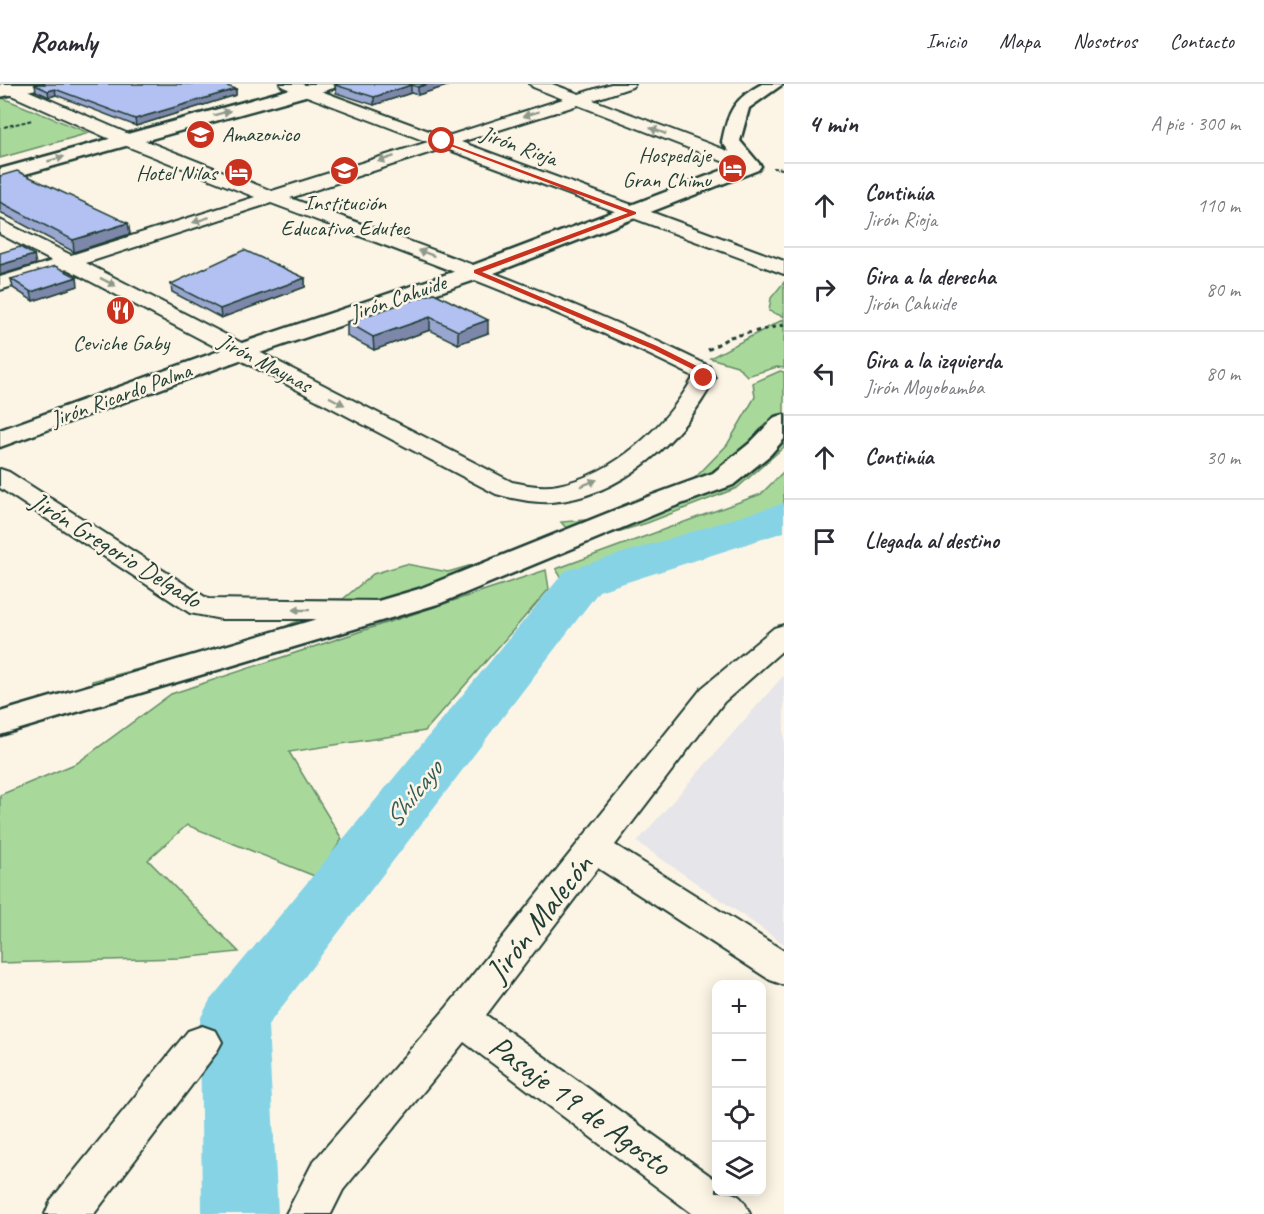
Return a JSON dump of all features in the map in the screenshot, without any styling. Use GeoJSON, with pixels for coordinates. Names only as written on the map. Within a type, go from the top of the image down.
{"type":"FeatureCollection","features":[{"type":"Feature","properties":{"kind":"street"},"geometry":{"type":"LineString","coordinates":[[4,88],[35,84]]}},
{"type":"Feature","properties":{"kind":"street"},"geometry":{"type":"LineString","coordinates":[[0,175],[125,140],[296,87],[328,84]]}},
{"type":"Feature","properties":{"kind":"street"},"geometry":{"type":"LineString","coordinates":[[538,84],[751,166]]}},
{"type":"Feature","properties":{"kind":"street"},"geometry":{"type":"LineString","coordinates":[[0,284],[442,141],[627,84]]}},
{"type":"Feature","properties":{"kind":"street"},"geometry":{"type":"LineString","coordinates":[[751,166],[731,142],[736,113],[753,95],[775,84]]}},
{"type":"Feature","properties":{"kind":"street","name":"Jirón Rioja"},"geometry":{"type":"LineString","coordinates":[[296,87],[784,268]]}},
{"type":"Feature","properties":{"kind":"street"},"geometry":{"type":"LineString","coordinates":[[4,88],[125,140],[271,197],[476,272]]}},
{"type":"Feature","properties":{"kind":"street","name":"Jirón Cahuide"},"geometry":{"type":"LineString","coordinates":[[242,351],[476,272],[751,166]]}},
{"type":"Feature","properties":{"kind":"street","name":"Jirón Maynas"},"geometry":{"type":"LineString","coordinates":[[0,226],[505,489],[532,494],[559,493],[592,483],[649,450],[692,402],[704,378],[701,371],[655,348],[476,272]]}},
{"type":"Feature","properties":{"kind":"street","name":"Jirón Ricardo Palma"},"geometry":{"type":"LineString","coordinates":[[0,439],[242,351]]}},
{"type":"Feature","properties":{"kind":"street"},"geometry":{"type":"LineString","coordinates":[[0,724],[430,596],[660,502],[723,479],[760,449],[784,423]]}},
{"type":"Feature","properties":{"kind":"street","name":"Jirón Gregorio Delgado"},"geometry":{"type":"LineString","coordinates":[[0,477],[201,607],[221,610],[380,610]]}},
{"type":"Feature","properties":{"kind":"street","name":"Jirón Malecón"},"geometry":{"type":"LineString","coordinates":[[308,1214],[328,1176],[461,1018],[713,695],[776,652]]}},
{"type":"Feature","properties":{"kind":"street"},"geometry":{"type":"LineString","coordinates":[[594,848],[784,970]]}},
{"type":"Feature","properties":{"kind":"street","name":"Pasaje 19 de Agosto"},"geometry":{"type":"LineString","coordinates":[[461,1018],[728,1214]]}},
{"type":"Feature","properties":{"kind":"street"},"geometry":{"type":"LineString","coordinates":[[67,1214],[202,1042]]}},
{"type":"Feature","properties":{"kind":"path"},"geometry":{"type":"LineString","coordinates":[[4,127],[33,119]]}},
{"type":"Feature","properties":{"kind":"path"},"geometry":{"type":"LineString","coordinates":[[704,352],[730,338],[784,326]]}},
{"type":"Feature","properties":{"kind":"shaded area"},"geometry":{"type":"Polygon","coordinates":[[[784,675],[784,944],[637,842],[784,675]]]}},
{"type":"Feature","properties":{"kind":"green space"},"geometry":{"type":"Polygon","coordinates":[[[0,97],[89,133],[0,158],[0,97]]]}},
{"type":"Feature","properties":{"kind":"green space"},"geometry":{"type":"Polygon","coordinates":[[[784,282],[784,317],[769,311],[771,298],[784,282]]]}},
{"type":"Feature","properties":{"kind":"green space"},"geometry":{"type":"Polygon","coordinates":[[[784,319],[784,368],[777,367],[747,376],[737,366],[710,358],[784,319]]]}},
{"type":"Feature","properties":{"kind":"green space"},"geometry":{"type":"Polygon","coordinates":[[[780,371],[784,372],[784,447],[737,488],[647,523],[95,690],[92,681],[262,637],[300,620],[285,614],[307,599],[343,599],[373,574],[406,564],[448,572],[573,536],[561,522],[596,519],[691,482],[727,445],[755,397],[753,383],[780,371]]]}},
{"type":"Feature","properties":{"kind":"green space"},"geometry":{"type":"Polygon","coordinates":[[[784,471],[784,506],[685,537],[564,582],[556,569],[761,494],[784,471]]]}},
{"type":"Feature","properties":{"kind":"green space"},"geometry":{"type":"Polygon","coordinates":[[[546,570],[549,589],[425,731],[289,752],[342,839],[317,877],[187,825],[148,860],[239,952],[180,958],[0,963],[0,795],[77,763],[171,694],[546,570]]]}},
{"type":"Feature","properties":{"kind":"building"},"geometry":{"type":"Polygon","coordinates":[[[221,84],[236,89],[135,119],[55,89],[48,91],[35,85],[221,84]]]}},
{"type":"Feature","properties":{"kind":"building"},"geometry":{"type":"Polygon","coordinates":[[[428,84],[418,87],[411,85],[374,97],[335,85],[428,84]]]}},
{"type":"Feature","properties":{"kind":"building"},"geometry":{"type":"Polygon","coordinates":[[[17,171],[128,223],[73,240],[0,202],[0,176],[17,171]]]}},
{"type":"Feature","properties":{"kind":"building"},"geometry":{"type":"Polygon","coordinates":[[[20,247],[34,255],[0,265],[0,253],[20,247]]]}},
{"type":"Feature","properties":{"kind":"building"},"geometry":{"type":"Polygon","coordinates":[[[244,250],[305,278],[220,309],[171,284],[244,250]]]}},
{"type":"Feature","properties":{"kind":"building"},"geometry":{"type":"Polygon","coordinates":[[[55,266],[77,277],[31,292],[11,279],[55,266]]]}},
{"type":"Feature","properties":{"kind":"building"},"geometry":{"type":"Polygon","coordinates":[[[434,293],[488,320],[458,331],[430,317],[373,337],[347,322],[434,293]]]}},
{"type":"Feature","properties":{"kind":"waterway","name":"Shilcayo"},"geometry":{"type":"LineString","coordinates":[[240,1214],[234,1019],[582,581],[784,517]]}},
{"type":"Feature","properties":{"kind":"place","name":"Amazonico"},"geometry":{"type":"Point","coordinates":[201,134]}},
{"type":"Feature","properties":{"kind":"place","name":"Hospedaje Gran Chimu"},"geometry":{"type":"Point","coordinates":[732,168]}},
{"type":"Feature","properties":{"kind":"place","name":"Institución Educativa Edutec"},"geometry":{"type":"Point","coordinates":[345,171]}},
{"type":"Feature","properties":{"kind":"place","name":"Hotel Nilas"},"geometry":{"type":"Point","coordinates":[238,173]}},
{"type":"Feature","properties":{"kind":"place","name":"Ceviche Gaby"},"geometry":{"type":"Point","coordinates":[121,311]}},
{"type":"Feature","properties":{"kind":"route"},"geometry":{"type":"LineString","coordinates":[[442,141],[633,213],[476,272],[655,348],[701,371],[704,378]]}}]}
